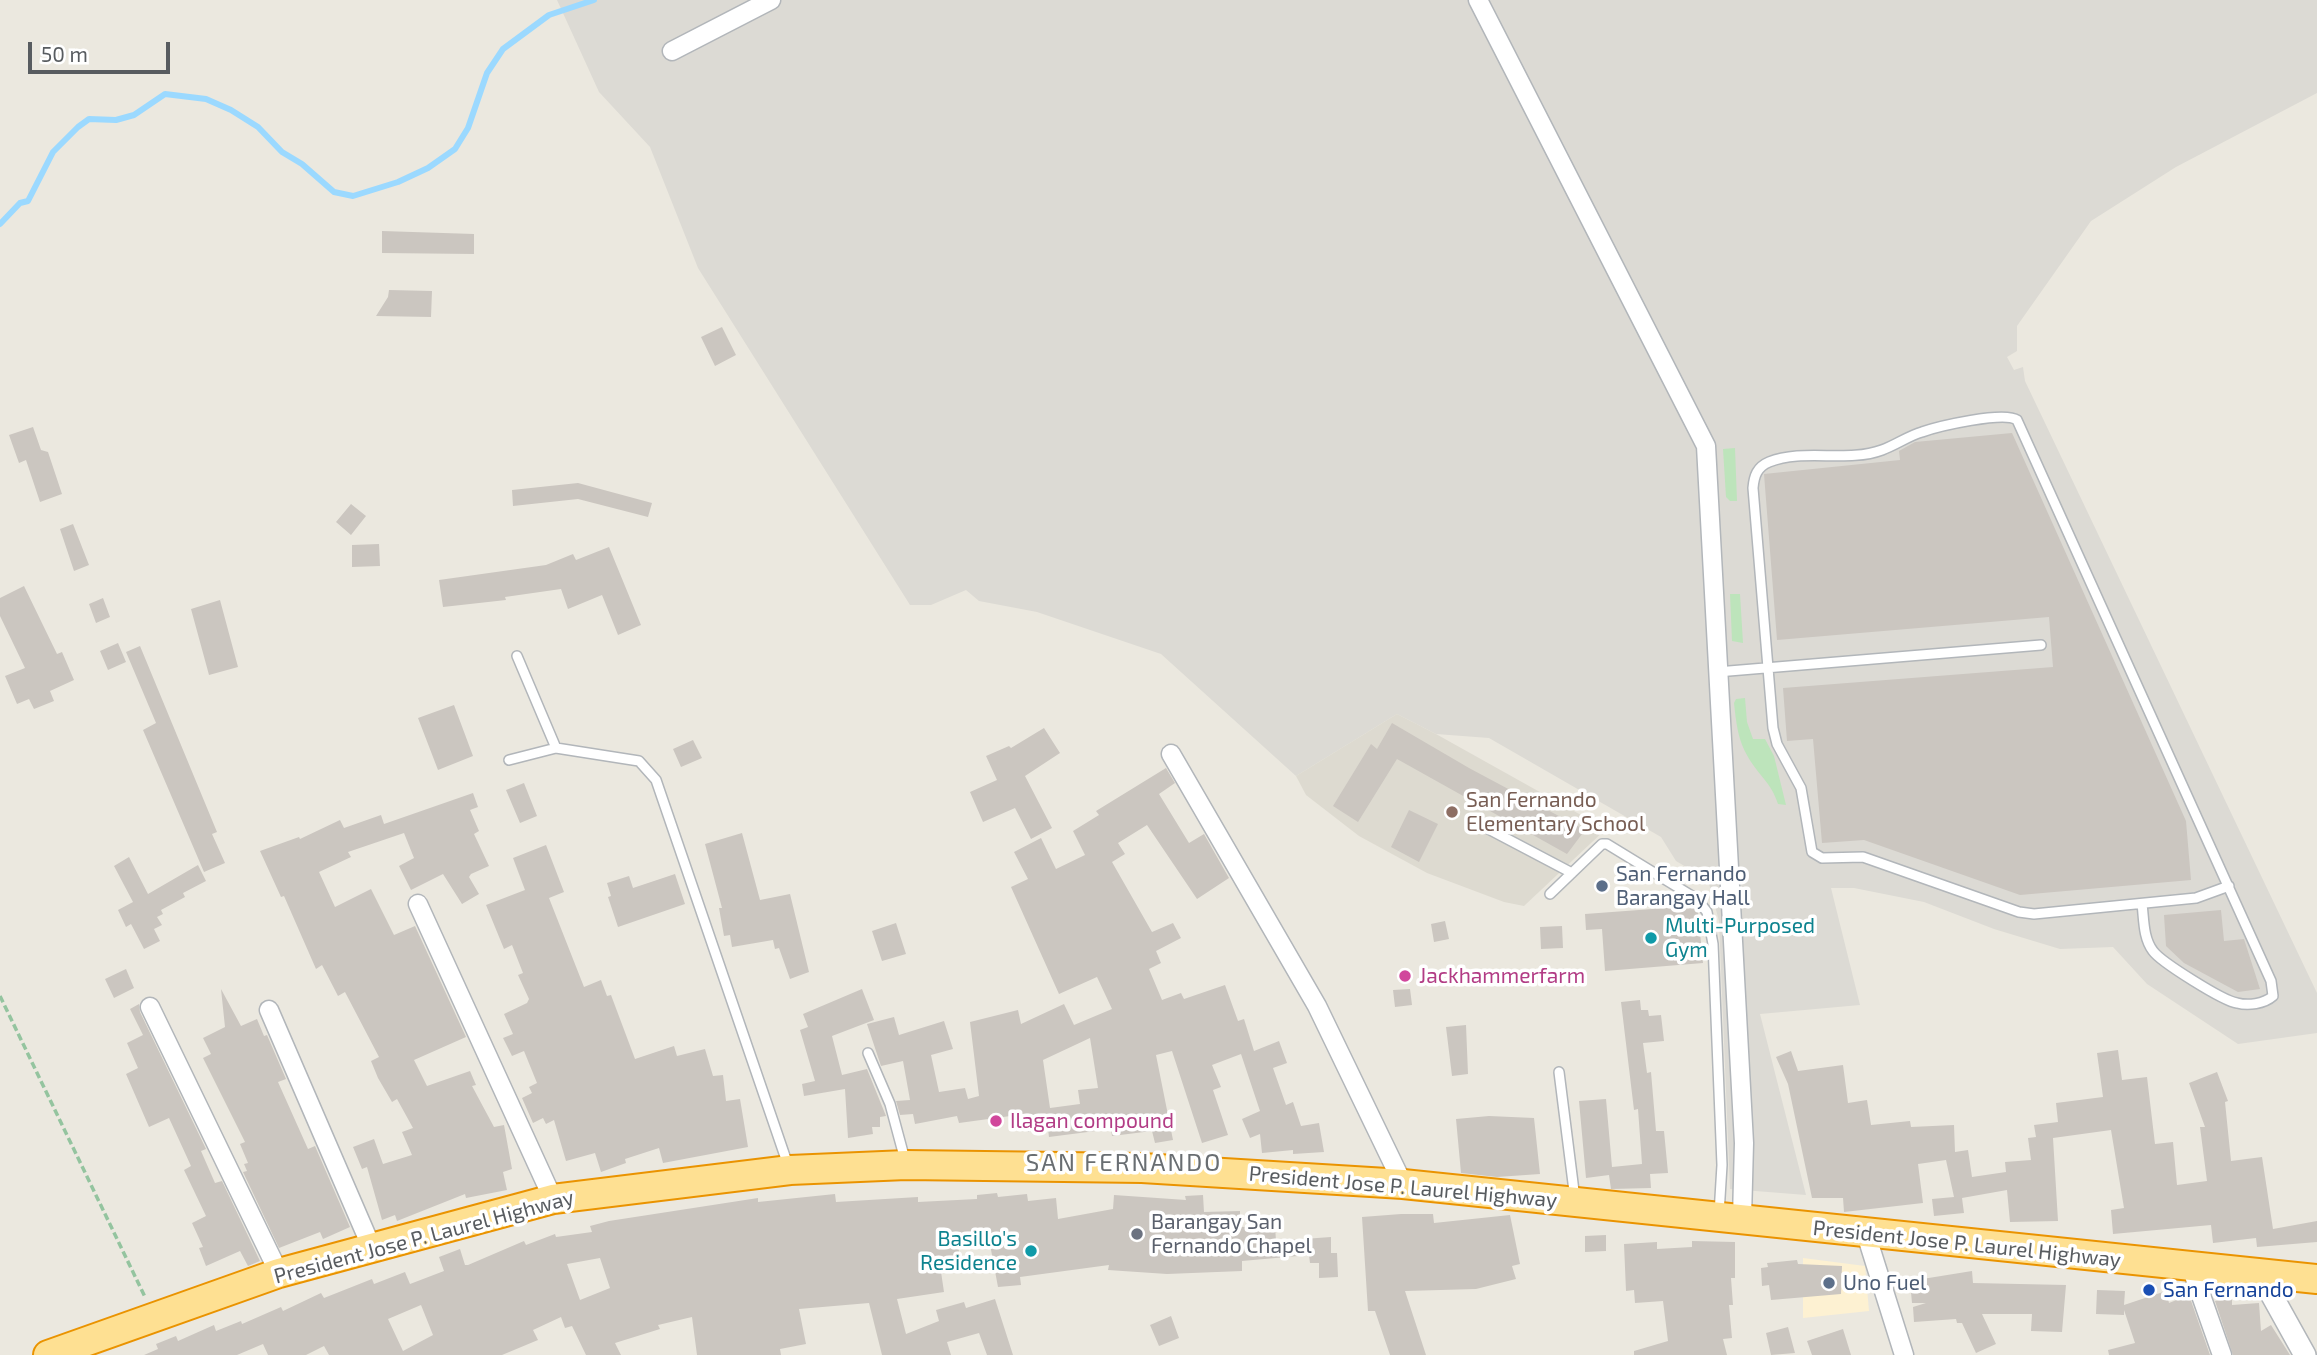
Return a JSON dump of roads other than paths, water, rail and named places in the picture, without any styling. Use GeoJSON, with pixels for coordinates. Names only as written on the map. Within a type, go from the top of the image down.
{"type":"FeatureCollection","features":[{"type":"Feature","properties":{"kind":"highway","name":"President Jose P. Laurel Highway"},"geometry":{"type":"LineString","coordinates":[[48,1355],[279,1273],[553,1199],[790,1170],[906,1165],[1142,1168],[1403,1184],[2317,1279]]}},
{"type":"Feature","properties":{"kind":"street"},"geometry":{"type":"LineString","coordinates":[[673,51],[771,0]]}},
{"type":"Feature","properties":{"kind":"street"},"geometry":{"type":"LineString","coordinates":[[1478,0],[1704,441],[1743,1115],[1730,1217]]}},
{"type":"Feature","properties":{"kind":"street"},"geometry":{"type":"LineString","coordinates":[[1171,754],[1317,1006],[1403,1184]]}},
{"type":"Feature","properties":{"kind":"street"},"geometry":{"type":"LineString","coordinates":[[418,904],[553,1199]]}},
{"type":"Feature","properties":{"kind":"street"},"geometry":{"type":"LineString","coordinates":[[150,1007],[279,1273]]}},
{"type":"Feature","properties":{"kind":"street"},"geometry":{"type":"LineString","coordinates":[[269,1010],[371,1246]]}},
{"type":"Feature","properties":{"kind":"street"},"geometry":{"type":"LineString","coordinates":[[1866,1234],[1904,1355]]}},
{"type":"Feature","properties":{"kind":"street"},"geometry":{"type":"LineString","coordinates":[[2191,1267],[2222,1355]]}},
{"type":"Feature","properties":{"kind":"street"},"geometry":{"type":"LineString","coordinates":[[2260,1274],[2305,1355]]}},
{"type":"Feature","properties":{"kind":"lane"},"geometry":{"type":"LineString","coordinates":[[2142,904],[2150,946],[2161,960],[2232,1002],[2265,1002],[2273,996],[2271,981],[2229,886],[2020,425],[2013,417],[1992,418],[1923,431],[1870,454],[1779,460],[1758,470],[1753,488],[1774,737],[1801,788],[1808,842],[1816,856],[1863,857],[2027,913],[2196,898],[2229,886]]}},
{"type":"Feature","properties":{"kind":"lane"},"geometry":{"type":"LineString","coordinates":[[1717,671],[2041,645]]}},
{"type":"Feature","properties":{"kind":"lane"},"geometry":{"type":"LineString","coordinates":[[517,656],[556,748]]}},
{"type":"Feature","properties":{"kind":"lane"},"geometry":{"type":"LineString","coordinates":[[509,760],[556,748],[639,761],[656,780],[790,1170]]}},
{"type":"Feature","properties":{"kind":"lane"},"geometry":{"type":"LineString","coordinates":[[1477,823],[1572,873]]}},
{"type":"Feature","properties":{"kind":"lane"},"geometry":{"type":"LineString","coordinates":[[1550,894],[1602,845],[1607,844],[1697,900],[1707,912],[1713,944],[1722,1148],[1730,1217]]}},
{"type":"Feature","properties":{"kind":"lane"},"geometry":{"type":"LineString","coordinates":[[868,1053],[890,1104],[906,1165]]}},
{"type":"Feature","properties":{"kind":"lane"},"geometry":{"type":"LineString","coordinates":[[1559,1072],[1576,1201]]}},
{"type":"Feature","properties":{"kind":"waterway"},"geometry":{"type":"LineString","coordinates":[[0,224],[20,203],[28,201],[53,152],[78,127],[89,119],[116,120],[134,115],[165,94],[206,99],[231,110],[258,127],[282,152],[302,164],[334,192],[353,196],[398,182],[428,168],[455,149],[468,128],[487,73],[503,49],[549,15],[594,0]]}},
{"type":"Feature","properties":{"kind":"place","name":"San Fernando Elementary School"},"geometry":{"type":"Point","coordinates":[1452,812]}},
{"type":"Feature","properties":{"kind":"place","name":"San Fernando Barangay Hall"},"geometry":{"type":"Point","coordinates":[1602,886]}},
{"type":"Feature","properties":{"kind":"place","name":"Multi-Purposed Gym"},"geometry":{"type":"Point","coordinates":[1651,938]}},
{"type":"Feature","properties":{"kind":"place","name":"Jackhammerfarm"},"geometry":{"type":"Point","coordinates":[1405,976]}},
{"type":"Feature","properties":{"kind":"place","name":"Ilagan compound"},"geometry":{"type":"Point","coordinates":[996,1121]}},
{"type":"Feature","properties":{"kind":"place","name":"Barangay San Fernando Chapel"},"geometry":{"type":"Point","coordinates":[1137,1234]}},
{"type":"Feature","properties":{"kind":"place","name":"Basillo's Residence"},"geometry":{"type":"Point","coordinates":[1031,1251]}},
{"type":"Feature","properties":{"kind":"place","name":"Uno Fuel"},"geometry":{"type":"Point","coordinates":[1829,1283]}},
{"type":"Feature","properties":{"kind":"place","name":"San Fernando"},"geometry":{"type":"Point","coordinates":[2149,1290]}},
{"type":"Feature","properties":{"kind":"district","name":"SAN FERNANDO"},"geometry":{"type":"Point","coordinates":[1124,1163]}}]}
